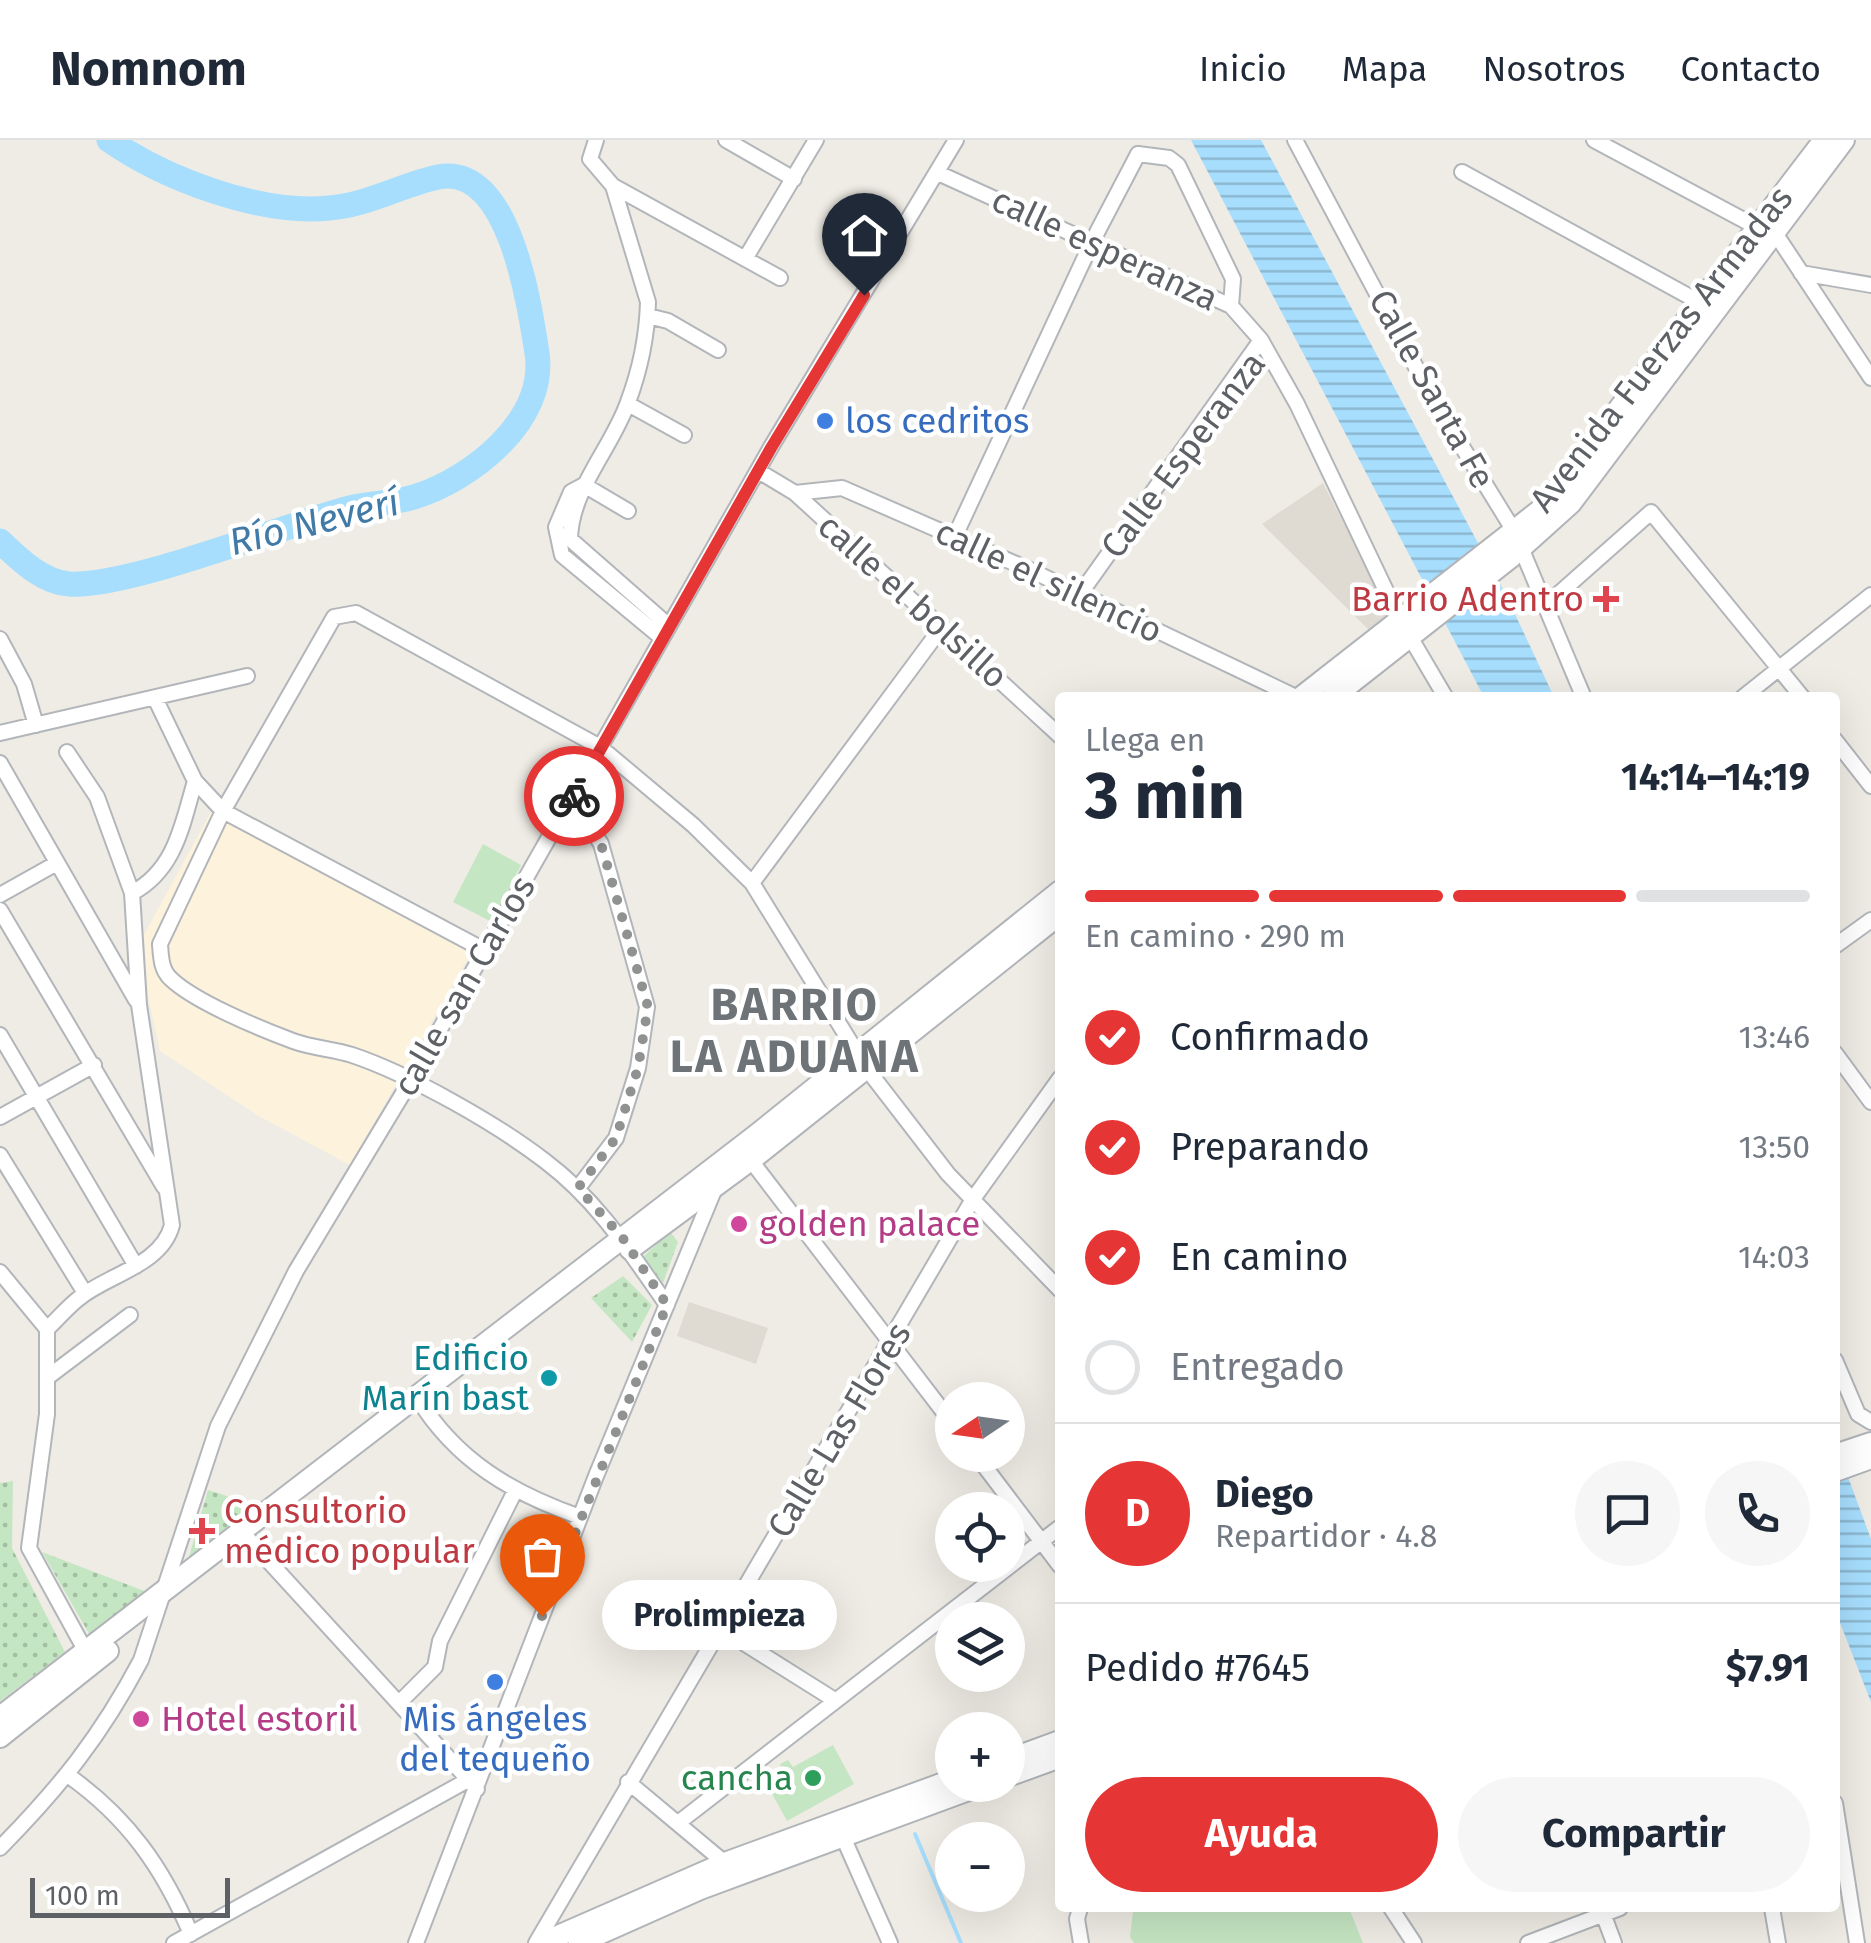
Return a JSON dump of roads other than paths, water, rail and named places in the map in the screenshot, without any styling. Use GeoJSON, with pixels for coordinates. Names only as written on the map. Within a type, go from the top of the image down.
{"type":"FeatureCollection","features":[{"type":"Feature","properties":{"kind":"street"},"geometry":{"type":"LineString","coordinates":[[596,140],[590,159],[613,186],[780,278]]}},
{"type":"Feature","properties":{"kind":"street"},"geometry":{"type":"LineString","coordinates":[[726,140],[794,180]]}},
{"type":"Feature","properties":{"kind":"street"},"geometry":{"type":"LineString","coordinates":[[746,259],[816,140]]}},
{"type":"Feature","properties":{"kind":"street","name":"calle san Carlos"},"geometry":{"type":"LineString","coordinates":[[164,1592],[218,1426],[296,1271],[956,140]]}},
{"type":"Feature","properties":{"kind":"street","name":"Calle Santa Fe"},"geometry":{"type":"LineString","coordinates":[[1295,140],[1546,605],[1582,692]]}},
{"type":"Feature","properties":{"kind":"street"},"geometry":{"type":"LineString","coordinates":[[1594,140],[1765,232],[1802,273],[1871,378]]}},
{"type":"Feature","properties":{"kind":"street","name":"Avenida Fuerzas Armadas"},"geometry":{"type":"LineString","coordinates":[[1308,692],[1571,503],[1608,458],[1824,140]]}},
{"type":"Feature","properties":{"kind":"street","name":"Avenida Fuerzas Armadas"},"geometry":{"type":"LineString","coordinates":[[1513,544],[1566,482],[1701,303],[1844,140]]}},
{"type":"Feature","properties":{"kind":"street"},"geometry":{"type":"LineString","coordinates":[[955,536],[1132,159],[1146,154],[1169,158],[1178,166],[1234,279],[1231,306]]}},
{"type":"Feature","properties":{"kind":"street"},"geometry":{"type":"LineString","coordinates":[[1462,172],[1701,303]]}},
{"type":"Feature","properties":{"kind":"street","name":"calle esperanza"},"geometry":{"type":"LineString","coordinates":[[938,173],[1231,306],[1261,340]]}},
{"type":"Feature","properties":{"kind":"street"},"geometry":{"type":"LineString","coordinates":[[613,186],[648,302],[644,349],[628,404],[584,485],[572,492],[556,527],[562,555],[666,632]]}},
{"type":"Feature","properties":{"kind":"street"},"geometry":{"type":"LineString","coordinates":[[1802,273],[1871,285]]}},
{"type":"Feature","properties":{"kind":"street"},"geometry":{"type":"LineString","coordinates":[[648,316],[668,321],[718,350]]}},
{"type":"Feature","properties":{"kind":"street","name":"Calle Esperanza"},"geometry":{"type":"LineString","coordinates":[[1080,594],[1261,340],[1443,692]]}},
{"type":"Feature","properties":{"kind":"street"},"geometry":{"type":"LineString","coordinates":[[628,404],[684,435]]}},
{"type":"Feature","properties":{"kind":"street","name":"calle el bolsillo"},"geometry":{"type":"LineString","coordinates":[[760,472],[795,493],[1055,731]]}},
{"type":"Feature","properties":{"kind":"street"},"geometry":{"type":"LineString","coordinates":[[584,485],[628,511]]}},
{"type":"Feature","properties":{"kind":"street","name":"calle el silencio"},"geometry":{"type":"LineString","coordinates":[[795,493],[842,488],[955,536],[1286,692]]}},
{"type":"Feature","properties":{"kind":"street"},"geometry":{"type":"LineString","coordinates":[[1546,605],[1646,514],[1656,514],[1798,692]]}},
{"type":"Feature","properties":{"kind":"street"},"geometry":{"type":"LineString","coordinates":[[1749,692],[1871,595]]}},
{"type":"Feature","properties":{"kind":"street"},"geometry":{"type":"LineString","coordinates":[[667,1305],[626,1243],[578,1188],[543,1159],[410,1080],[352,1055],[294,1042],[168,978],[160,944],[223,811],[328,622],[344,613],[356,613],[427,650],[600,747],[693,825],[752,883],[862,1061],[973,1199],[1055,1285]]}},
{"type":"Feature","properties":{"kind":"street","name":"Avenida Fuerzas Armadas"},"geometry":{"type":"LineString","coordinates":[[1338,692],[1407,624]]}},
{"type":"Feature","properties":{"kind":"street"},"geometry":{"type":"LineString","coordinates":[[752,883],[942,628]]}},
{"type":"Feature","properties":{"kind":"street"},"geometry":{"type":"LineString","coordinates":[[0,640],[24,684],[36,726]]}},
{"type":"Feature","properties":{"kind":"street"},"geometry":{"type":"LineString","coordinates":[[0,733],[247,676]]}},
{"type":"Feature","properties":{"kind":"street"},"geometry":{"type":"LineString","coordinates":[[155,698],[195,781],[223,811],[484,950]]}},
{"type":"Feature","properties":{"kind":"street"},"geometry":{"type":"LineString","coordinates":[[1840,746],[1871,786]]}},
{"type":"Feature","properties":{"kind":"street"},"geometry":{"type":"LineString","coordinates":[[48,1329],[86,1294],[136,1266],[170,1234],[169,1197],[138,1005],[132,893],[97,797],[68,752]]}},
{"type":"Feature","properties":{"kind":"street"},"geometry":{"type":"LineString","coordinates":[[0,763],[138,1005]]}},
{"type":"Feature","properties":{"kind":"street"},"geometry":{"type":"LineString","coordinates":[[132,893],[151,883],[165,867],[195,781]]}},
{"type":"Feature","properties":{"kind":"street"},"geometry":{"type":"LineString","coordinates":[[568,806],[586,821],[601,844],[648,1007],[638,1068],[616,1138],[578,1188]]}},
{"type":"Feature","properties":{"kind":"street"},"geometry":{"type":"LineString","coordinates":[[0,894],[56,863]]}},
{"type":"Feature","properties":{"kind":"street"},"geometry":{"type":"LineString","coordinates":[[862,1061],[1055,895]]}},
{"type":"Feature","properties":{"kind":"street"},"geometry":{"type":"LineString","coordinates":[[0,910],[169,1197]]}},
{"type":"Feature","properties":{"kind":"street"},"geometry":{"type":"LineString","coordinates":[[626,1243],[716,1185],[746,1153],[862,1061],[1055,918]]}},
{"type":"Feature","properties":{"kind":"street"},"geometry":{"type":"LineString","coordinates":[[1840,942],[1871,920]]}},
{"type":"Feature","properties":{"kind":"street"},"geometry":{"type":"LineString","coordinates":[[0,1035],[136,1266]]}},
{"type":"Feature","properties":{"kind":"street"},"geometry":{"type":"LineString","coordinates":[[1840,1060],[1871,1102]]}},
{"type":"Feature","properties":{"kind":"street"},"geometry":{"type":"LineString","coordinates":[[0,1117],[94,1065]]}},
{"type":"Feature","properties":{"kind":"street","name":"Calle Las Flores"},"geometry":{"type":"LineString","coordinates":[[539,1943],[628,1782],[892,1343],[973,1199],[1055,1085]]}},
{"type":"Feature","properties":{"kind":"street"},"geometry":{"type":"LineString","coordinates":[[0,1737],[164,1592],[245,1536],[626,1243],[718,1163],[746,1153]]}},
{"type":"Feature","properties":{"kind":"street"},"geometry":{"type":"LineString","coordinates":[[746,1153],[935,1401]]}},
{"type":"Feature","properties":{"kind":"street"},"geometry":{"type":"LineString","coordinates":[[0,1156],[86,1294]]}},
{"type":"Feature","properties":{"kind":"street"},"geometry":{"type":"LineString","coordinates":[[416,1943],[472,1784],[716,1185],[718,1163]]}},
{"type":"Feature","properties":{"kind":"street"},"geometry":{"type":"LineString","coordinates":[[0,1272],[48,1329],[42,1474],[29,1548],[89,1658]]}},
{"type":"Feature","properties":{"kind":"street"},"geometry":{"type":"LineString","coordinates":[[48,1377],[130,1315]]}},
{"type":"Feature","properties":{"kind":"street"},"geometry":{"type":"LineString","coordinates":[[1840,1372],[1858,1414],[1871,1422]]}},
{"type":"Feature","properties":{"kind":"street"},"geometry":{"type":"LineString","coordinates":[[420,1402],[467,1456],[498,1482],[580,1518]]}},
{"type":"Feature","properties":{"kind":"street"},"geometry":{"type":"LineString","coordinates":[[1848,1460],[1871,1442]]}},
{"type":"Feature","properties":{"kind":"street"},"geometry":{"type":"LineString","coordinates":[[989,1472],[1055,1560]]}},
{"type":"Feature","properties":{"kind":"street"},"geometry":{"type":"LineString","coordinates":[[398,1704],[435,1667],[440,1641],[515,1490]]}},
{"type":"Feature","properties":{"kind":"street"},"geometry":{"type":"LineString","coordinates":[[678,1823],[833,1699],[1055,1531]]}},
{"type":"Feature","properties":{"kind":"street"},"geometry":{"type":"LineString","coordinates":[[0,1718],[152,1616],[245,1536]]}},
{"type":"Feature","properties":{"kind":"street"},"geometry":{"type":"LineString","coordinates":[[245,1536],[472,1784]]}},
{"type":"Feature","properties":{"kind":"street"},"geometry":{"type":"LineString","coordinates":[[0,1848],[69,1776],[141,1660],[152,1616],[164,1592]]}},
{"type":"Feature","properties":{"kind":"street"},"geometry":{"type":"LineString","coordinates":[[720,1628],[833,1699]]}},
{"type":"Feature","properties":{"kind":"street"},"geometry":{"type":"LineString","coordinates":[[1025,1753],[1055,1742]]}},
{"type":"Feature","properties":{"kind":"street"},"geometry":{"type":"LineString","coordinates":[[1025,1770],[1055,1759]]}},
{"type":"Feature","properties":{"kind":"street"},"geometry":{"type":"LineString","coordinates":[[69,1776],[102,1800],[134,1832],[169,1883],[191,1934]]}},
{"type":"Feature","properties":{"kind":"street"},"geometry":{"type":"LineString","coordinates":[[628,1782],[724,1863]]}},
{"type":"Feature","properties":{"kind":"street"},"geometry":{"type":"LineString","coordinates":[[174,1943],[472,1784]]}},
{"type":"Feature","properties":{"kind":"street"},"geometry":{"type":"LineString","coordinates":[[539,1943],[724,1863],[935,1786]]}},
{"type":"Feature","properties":{"kind":"street"},"geometry":{"type":"LineString","coordinates":[[579,1943],[700,1889],[937,1802]]}},
{"type":"Feature","properties":{"kind":"street"},"geometry":{"type":"LineString","coordinates":[[1840,1835],[1857,1943]]}},
{"type":"Feature","properties":{"kind":"street"},"geometry":{"type":"LineString","coordinates":[[843,1838],[890,1943]]}},
{"type":"Feature","properties":{"kind":"street"},"geometry":{"type":"LineString","coordinates":[[1079,1912],[1081,1943]]}},
{"type":"Feature","properties":{"kind":"street"},"geometry":{"type":"LineString","coordinates":[[1394,1912],[1414,1943]]}},
{"type":"Feature","properties":{"kind":"street"},"geometry":{"type":"LineString","coordinates":[[1528,1943],[1600,1912]]}},
{"type":"Feature","properties":{"kind":"street"},"geometry":{"type":"LineString","coordinates":[[1602,1912],[1614,1943]]}},
{"type":"Feature","properties":{"kind":"street"},"geometry":{"type":"LineString","coordinates":[[1773,1912],[1778,1943]]}},
{"type":"Feature","properties":{"kind":"water"},"geometry":{"type":"Polygon","coordinates":[[[1191,140],[1261,140],[1506,595],[1552,692],[1481,692],[1191,140]]]}},
{"type":"Feature","properties":{"kind":"water"},"geometry":{"type":"Polygon","coordinates":[[[1840,1455],[1871,1539],[1871,1702],[1840,1623],[1840,1455]]]}},
{"type":"Feature","properties":{"kind":"waterway","name":"Río Neverí"},"geometry":{"type":"LineString","coordinates":[[0,541],[50,579],[69,584],[89,583],[168,566],[354,507],[414,497],[459,476],[501,443],[518,423],[537,378],[529,304],[512,242],[483,192],[463,178],[438,177],[343,206],[273,206],[185,180],[109,140]]}},
{"type":"Feature","properties":{"kind":"waterway"},"geometry":{"type":"LineString","coordinates":[[915,1834],[961,1943]]}},
{"type":"Feature","properties":{"kind":"place","name":"los cedritos"},"geometry":{"type":"Point","coordinates":[825,421]}},
{"type":"Feature","properties":{"kind":"place","name":"Barrio Adentro"},"geometry":{"type":"Point","coordinates":[1606,599]}},
{"type":"Feature","properties":{"kind":"place","name":"golden palace"},"geometry":{"type":"Point","coordinates":[739,1224]}},
{"type":"Feature","properties":{"kind":"place","name":"Edificio Marín bast"},"geometry":{"type":"Point","coordinates":[549,1378]}},
{"type":"Feature","properties":{"kind":"place","name":"Consultorio médico popular"},"geometry":{"type":"Point","coordinates":[202,1531]}},
{"type":"Feature","properties":{"kind":"place","name":"Prolimpieza"},"geometry":{"type":"Point","coordinates":[542,1616]}},
{"type":"Feature","properties":{"kind":"place","name":"Mis ángeles del tequeño"},"geometry":{"type":"Point","coordinates":[495,1682]}},
{"type":"Feature","properties":{"kind":"place","name":"Hotel estoril"},"geometry":{"type":"Point","coordinates":[141,1719]}},
{"type":"Feature","properties":{"kind":"place","name":"cancha"},"geometry":{"type":"Point","coordinates":[813,1778]}},
{"type":"Feature","properties":{"kind":"district","name":"BARRIO LA ADUANA"},"geometry":{"type":"Point","coordinates":[795,1031]}}]}
